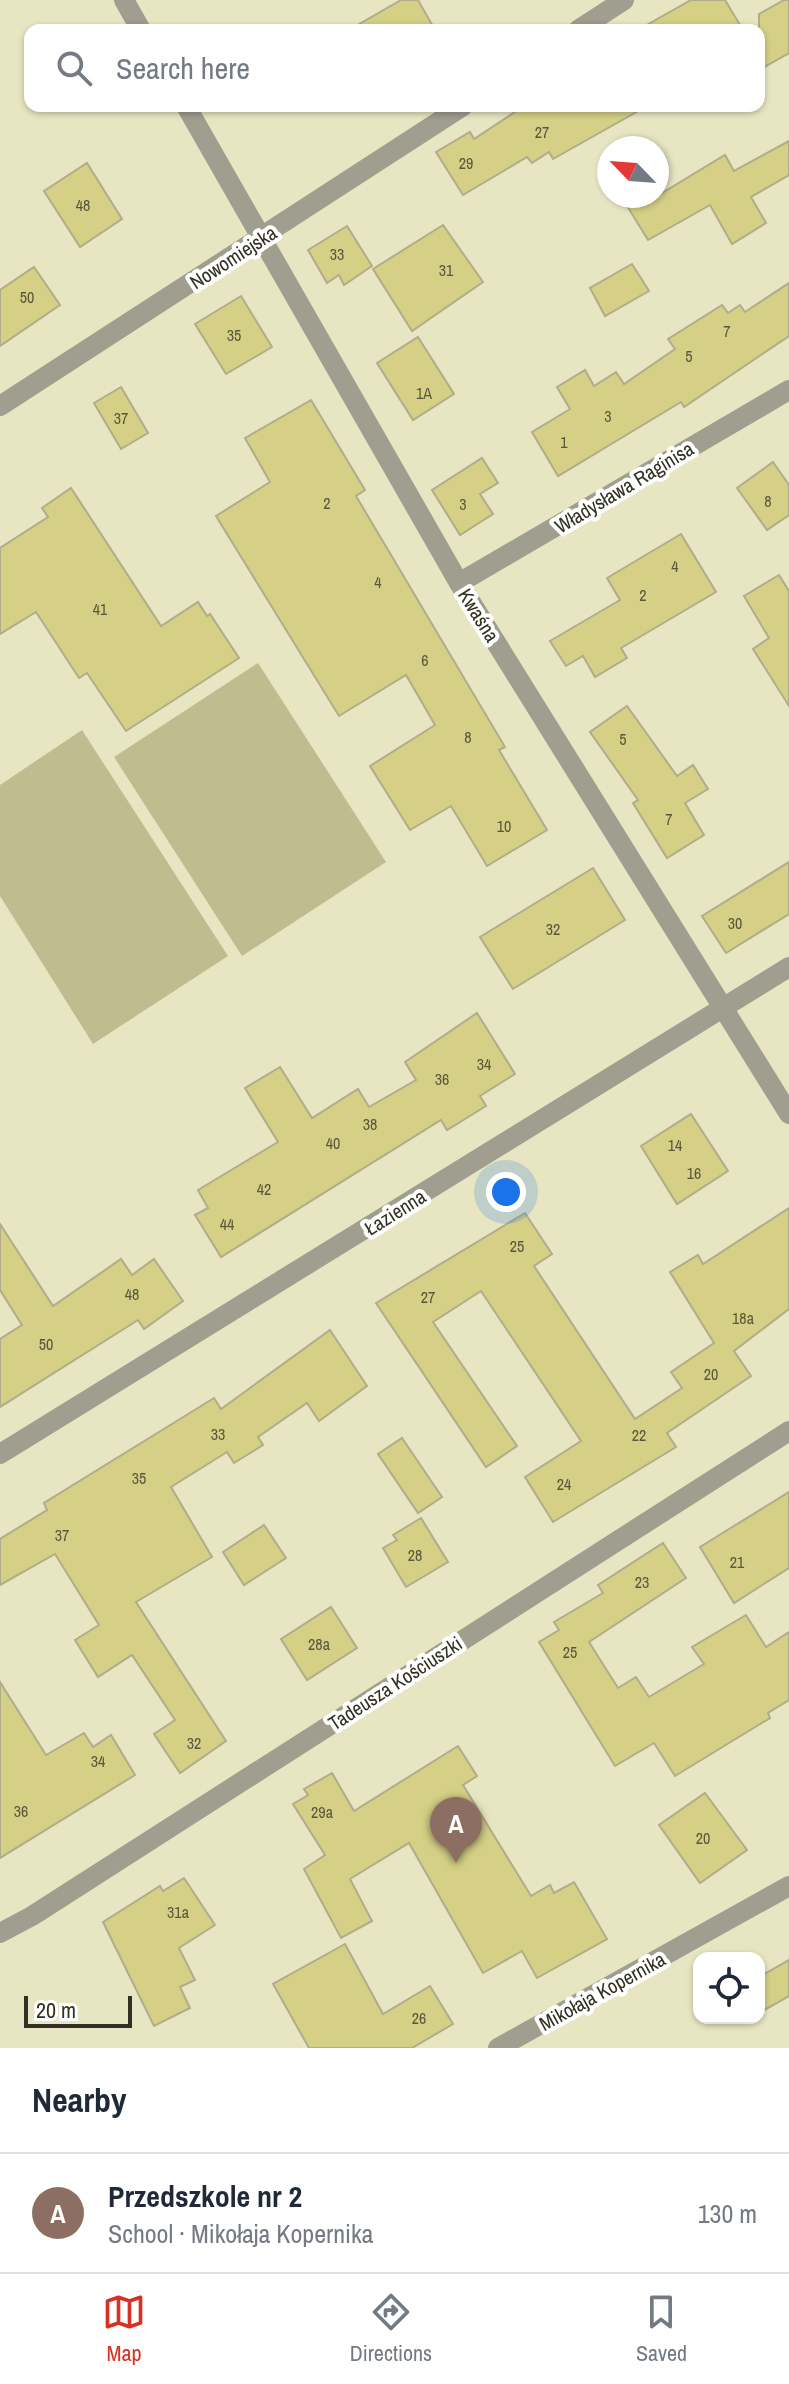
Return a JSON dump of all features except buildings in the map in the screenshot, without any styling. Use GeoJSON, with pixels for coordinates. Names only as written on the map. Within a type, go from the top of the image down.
{"type":"FeatureCollection","features":[{"type":"Feature","properties":{"kind":"street"},"geometry":{"type":"LineString","coordinates":[[124,0],[138,24]]}},
{"type":"Feature","properties":{"kind":"street"},"geometry":{"type":"LineString","coordinates":[[587,24],[624,0]]}},
{"type":"Feature","properties":{"kind":"street","name":"Kwaśna"},"geometry":{"type":"LineString","coordinates":[[190,112],[459,583],[789,1114]]}},
{"type":"Feature","properties":{"kind":"street","name":"Nowomiejska"},"geometry":{"type":"LineString","coordinates":[[0,406],[454,112]]}},
{"type":"Feature","properties":{"kind":"street","name":"Władysława Raginisa"},"geometry":{"type":"LineString","coordinates":[[459,583],[789,390]]}},
{"type":"Feature","properties":{"kind":"street","name":"Łazienna"},"geometry":{"type":"LineString","coordinates":[[0,1454],[789,967]]}},
{"type":"Feature","properties":{"kind":"street","name":"Tadeusza Kościuszki"},"geometry":{"type":"LineString","coordinates":[[0,1933],[32,1916],[789,1431]]}},
{"type":"Feature","properties":{"kind":"street","name":"Mikołaja Kopernika"},"geometry":{"type":"LineString","coordinates":[[498,2048],[789,1886]]}},
{"type":"Feature","properties":{"kind":"shaded area"},"geometry":{"type":"Polygon","coordinates":[[[258,663],[386,862],[242,956],[114,757],[258,663]]]}},
{"type":"Feature","properties":{"kind":"shaded area"},"geometry":{"type":"Polygon","coordinates":[[[82,730],[228,956],[93,1044],[0,896],[0,785],[82,730]]]}},
{"type":"Feature","properties":{"kind":"place","name":"Przedszkole nr 2"},"geometry":{"type":"Point","coordinates":[456,1863]}}]}
